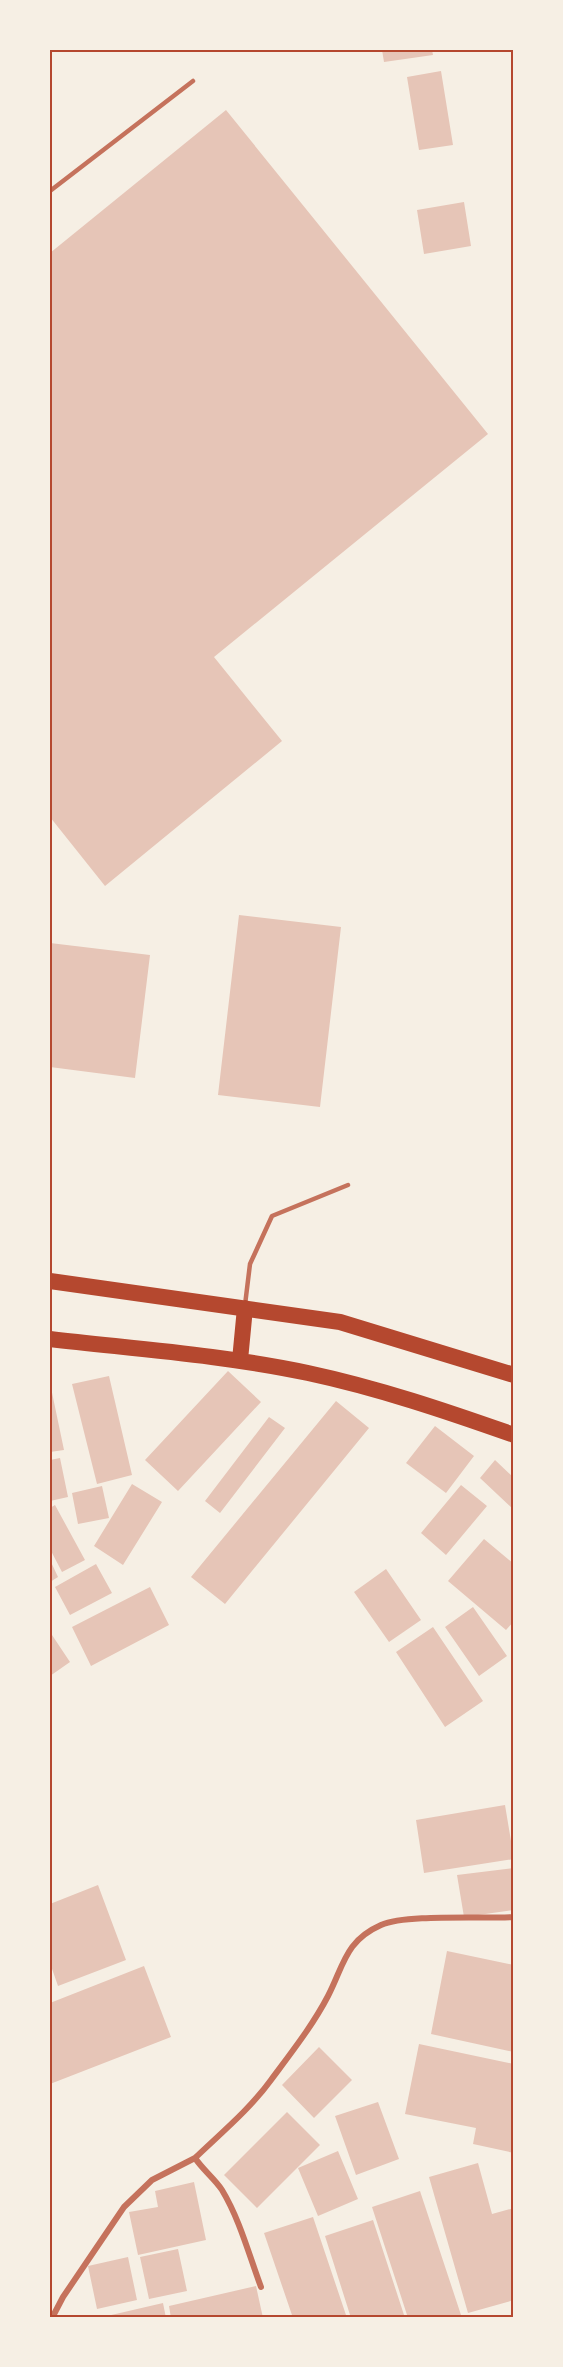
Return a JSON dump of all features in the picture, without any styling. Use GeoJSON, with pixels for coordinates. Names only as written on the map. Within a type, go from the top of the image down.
{"type":"FeatureCollection","features":[{"type":"Feature","properties":{"kind":"highway"},"geometry":{"type":"LineString","coordinates":[[50,1281],[340,1322],[513,1375]]}},
{"type":"Feature","properties":{"kind":"highway"},"geometry":{"type":"LineString","coordinates":[[240,1360],[245,1308]]}},
{"type":"Feature","properties":{"kind":"highway"},"geometry":{"type":"LineString","coordinates":[[50,1339],[240,1360],[309,1373],[407,1398],[513,1435]]}},
{"type":"Feature","properties":{"kind":"street"},"geometry":{"type":"LineString","coordinates":[[52,2318],[63,2297],[124,2207],[152,2180],[195,2158],[247,2109],[270,2082],[328,1996],[347,1951],[358,1939],[382,1924],[411,1920],[513,1917]]}},
{"type":"Feature","properties":{"kind":"street"},"geometry":{"type":"LineString","coordinates":[[195,2158],[201,2169],[221,2187],[232,2208],[261,2287]]}},
{"type":"Feature","properties":{"kind":"lane"},"geometry":{"type":"LineString","coordinates":[[50,191],[194,81]]}},
{"type":"Feature","properties":{"kind":"lane"},"geometry":{"type":"LineString","coordinates":[[245,1308],[250,1264],[272,1216],[348,1185]]}},
{"type":"Feature","properties":{"kind":"building"},"geometry":{"type":"Polygon","coordinates":[[[382,50],[432,50],[433,55],[384,62],[382,50]]]}},
{"type":"Feature","properties":{"kind":"building"},"geometry":{"type":"Polygon","coordinates":[[[441,71],[453,145],[419,150],[407,77],[441,71]]]}},
{"type":"Feature","properties":{"kind":"building"},"geometry":{"type":"Polygon","coordinates":[[[226,110],[488,434],[214,657],[282,741],[105,886],[50,817],[50,253],[226,110]]]}},
{"type":"Feature","properties":{"kind":"building"},"geometry":{"type":"Polygon","coordinates":[[[464,202],[471,246],[424,254],[417,210],[464,202]]]}},
{"type":"Feature","properties":{"kind":"building"},"geometry":{"type":"Polygon","coordinates":[[[239,915],[341,927],[320,1107],[218,1095],[239,915]]]}},
{"type":"Feature","properties":{"kind":"building"},"geometry":{"type":"Polygon","coordinates":[[[50,943],[150,955],[135,1078],[50,1067],[50,943]]]}},
{"type":"Feature","properties":{"kind":"building"},"geometry":{"type":"Polygon","coordinates":[[[228,1371],[261,1402],[178,1491],[145,1460],[228,1371]]]}},
{"type":"Feature","properties":{"kind":"building"},"geometry":{"type":"Polygon","coordinates":[[[109,1376],[132,1475],[97,1484],[72,1384],[109,1376]]]}},
{"type":"Feature","properties":{"kind":"building"},"geometry":{"type":"Polygon","coordinates":[[[50,1383],[64,1450],[50,1452],[50,1383]]]}},
{"type":"Feature","properties":{"kind":"building"},"geometry":{"type":"Polygon","coordinates":[[[336,1401],[369,1428],[225,1604],[191,1577],[336,1401]]]}},
{"type":"Feature","properties":{"kind":"building"},"geometry":{"type":"Polygon","coordinates":[[[269,1417],[285,1428],[220,1513],[205,1501],[269,1417]]]}},
{"type":"Feature","properties":{"kind":"building"},"geometry":{"type":"Polygon","coordinates":[[[435,1426],[474,1456],[446,1493],[406,1463],[435,1426]]]}},
{"type":"Feature","properties":{"kind":"building"},"geometry":{"type":"Polygon","coordinates":[[[60,1458],[68,1497],[50,1501],[50,1460],[60,1458]]]}},
{"type":"Feature","properties":{"kind":"building"},"geometry":{"type":"Polygon","coordinates":[[[495,1460],[514,1478],[514,1510],[480,1478],[495,1460]]]}},
{"type":"Feature","properties":{"kind":"building"},"geometry":{"type":"Polygon","coordinates":[[[132,1484],[162,1502],[123,1565],[94,1546],[132,1484]]]}},
{"type":"Feature","properties":{"kind":"building"},"geometry":{"type":"Polygon","coordinates":[[[461,1485],[487,1506],[446,1555],[421,1533],[461,1485]]]}},
{"type":"Feature","properties":{"kind":"building"},"geometry":{"type":"Polygon","coordinates":[[[102,1486],[109,1518],[78,1524],[72,1493],[102,1486]]]}},
{"type":"Feature","properties":{"kind":"building"},"geometry":{"type":"Polygon","coordinates":[[[55,1505],[85,1560],[62,1572],[50,1549],[50,1508],[55,1505]]]}},
{"type":"Feature","properties":{"kind":"building"},"geometry":{"type":"Polygon","coordinates":[[[484,1539],[514,1564],[514,1621],[506,1630],[448,1581],[484,1539]]]}},
{"type":"Feature","properties":{"kind":"building"},"geometry":{"type":"Polygon","coordinates":[[[50,1560],[58,1577],[50,1582],[50,1560]]]}},
{"type":"Feature","properties":{"kind":"building"},"geometry":{"type":"Polygon","coordinates":[[[96,1564],[112,1593],[70,1615],[55,1587],[96,1564]]]}},
{"type":"Feature","properties":{"kind":"building"},"geometry":{"type":"Polygon","coordinates":[[[386,1569],[421,1620],[389,1642],[354,1592],[386,1569]]]}},
{"type":"Feature","properties":{"kind":"building"},"geometry":{"type":"Polygon","coordinates":[[[150,1587],[169,1625],[91,1666],[72,1627],[150,1587]]]}},
{"type":"Feature","properties":{"kind":"building"},"geometry":{"type":"Polygon","coordinates":[[[473,1607],[507,1656],[479,1676],[445,1627],[473,1607]]]}},
{"type":"Feature","properties":{"kind":"building"},"geometry":{"type":"Polygon","coordinates":[[[433,1627],[483,1701],[445,1727],[396,1652],[433,1627]]]}},
{"type":"Feature","properties":{"kind":"building"},"geometry":{"type":"Polygon","coordinates":[[[50,1632],[70,1662],[50,1676],[50,1632]]]}},
{"type":"Feature","properties":{"kind":"building"},"geometry":{"type":"Polygon","coordinates":[[[505,1805],[514,1859],[424,1873],[416,1820],[505,1805]]]}},
{"type":"Feature","properties":{"kind":"building"},"geometry":{"type":"Polygon","coordinates":[[[514,1868],[514,1910],[464,1917],[457,1875],[514,1868]]]}},
{"type":"Feature","properties":{"kind":"building"},"geometry":{"type":"Polygon","coordinates":[[[98,1885],[126,1960],[58,1986],[50,1963],[50,1904],[98,1885]]]}},
{"type":"Feature","properties":{"kind":"building"},"geometry":{"type":"Polygon","coordinates":[[[447,1951],[514,1965],[514,2052],[431,2034],[447,1951]]]}},
{"type":"Feature","properties":{"kind":"building"},"geometry":{"type":"Polygon","coordinates":[[[144,1966],[171,2037],[50,2084],[50,2003],[144,1966]]]}},
{"type":"Feature","properties":{"kind":"building"},"geometry":{"type":"Polygon","coordinates":[[[419,2044],[514,2064],[514,2153],[473,2144],[476,2128],[405,2114],[419,2044]]]}},
{"type":"Feature","properties":{"kind":"building"},"geometry":{"type":"Polygon","coordinates":[[[319,2047],[352,2080],[314,2118],[282,2085],[319,2047]]]}},
{"type":"Feature","properties":{"kind":"building"},"geometry":{"type":"Polygon","coordinates":[[[378,2102],[399,2159],[356,2175],[335,2116],[378,2102]]]}},
{"type":"Feature","properties":{"kind":"building"},"geometry":{"type":"Polygon","coordinates":[[[287,2112],[320,2145],[257,2208],[224,2175],[287,2112]]]}},
{"type":"Feature","properties":{"kind":"building"},"geometry":{"type":"Polygon","coordinates":[[[338,2151],[358,2199],[318,2216],[298,2168],[338,2151]]]}},
{"type":"Feature","properties":{"kind":"building"},"geometry":{"type":"Polygon","coordinates":[[[478,2163],[492,2214],[514,2208],[514,2300],[468,2313],[429,2177],[478,2163]]]}},
{"type":"Feature","properties":{"kind":"building"},"geometry":{"type":"Polygon","coordinates":[[[194,2182],[206,2240],[138,2255],[129,2212],[158,2207],[155,2191],[194,2182]]]}},
{"type":"Feature","properties":{"kind":"building"},"geometry":{"type":"Polygon","coordinates":[[[420,2191],[462,2318],[408,2318],[372,2207],[420,2191]]]}},
{"type":"Feature","properties":{"kind":"building"},"geometry":{"type":"Polygon","coordinates":[[[313,2217],[347,2318],[293,2318],[264,2233],[313,2217]]]}},
{"type":"Feature","properties":{"kind":"building"},"geometry":{"type":"Polygon","coordinates":[[[373,2220],[405,2318],[351,2318],[325,2236],[373,2220]]]}},
{"type":"Feature","properties":{"kind":"building"},"geometry":{"type":"Polygon","coordinates":[[[178,2249],[187,2291],[149,2299],[140,2257],[178,2249]]]}},
{"type":"Feature","properties":{"kind":"building"},"geometry":{"type":"Polygon","coordinates":[[[128,2257],[137,2300],[97,2309],[88,2266],[128,2257]]]}},
{"type":"Feature","properties":{"kind":"building"},"geometry":{"type":"Polygon","coordinates":[[[256,2286],[263,2318],[171,2318],[169,2306],[256,2286]]]}},
{"type":"Feature","properties":{"kind":"building"},"geometry":{"type":"Polygon","coordinates":[[[163,2303],[166,2318],[107,2318],[107,2316],[163,2303]]]}}]}
